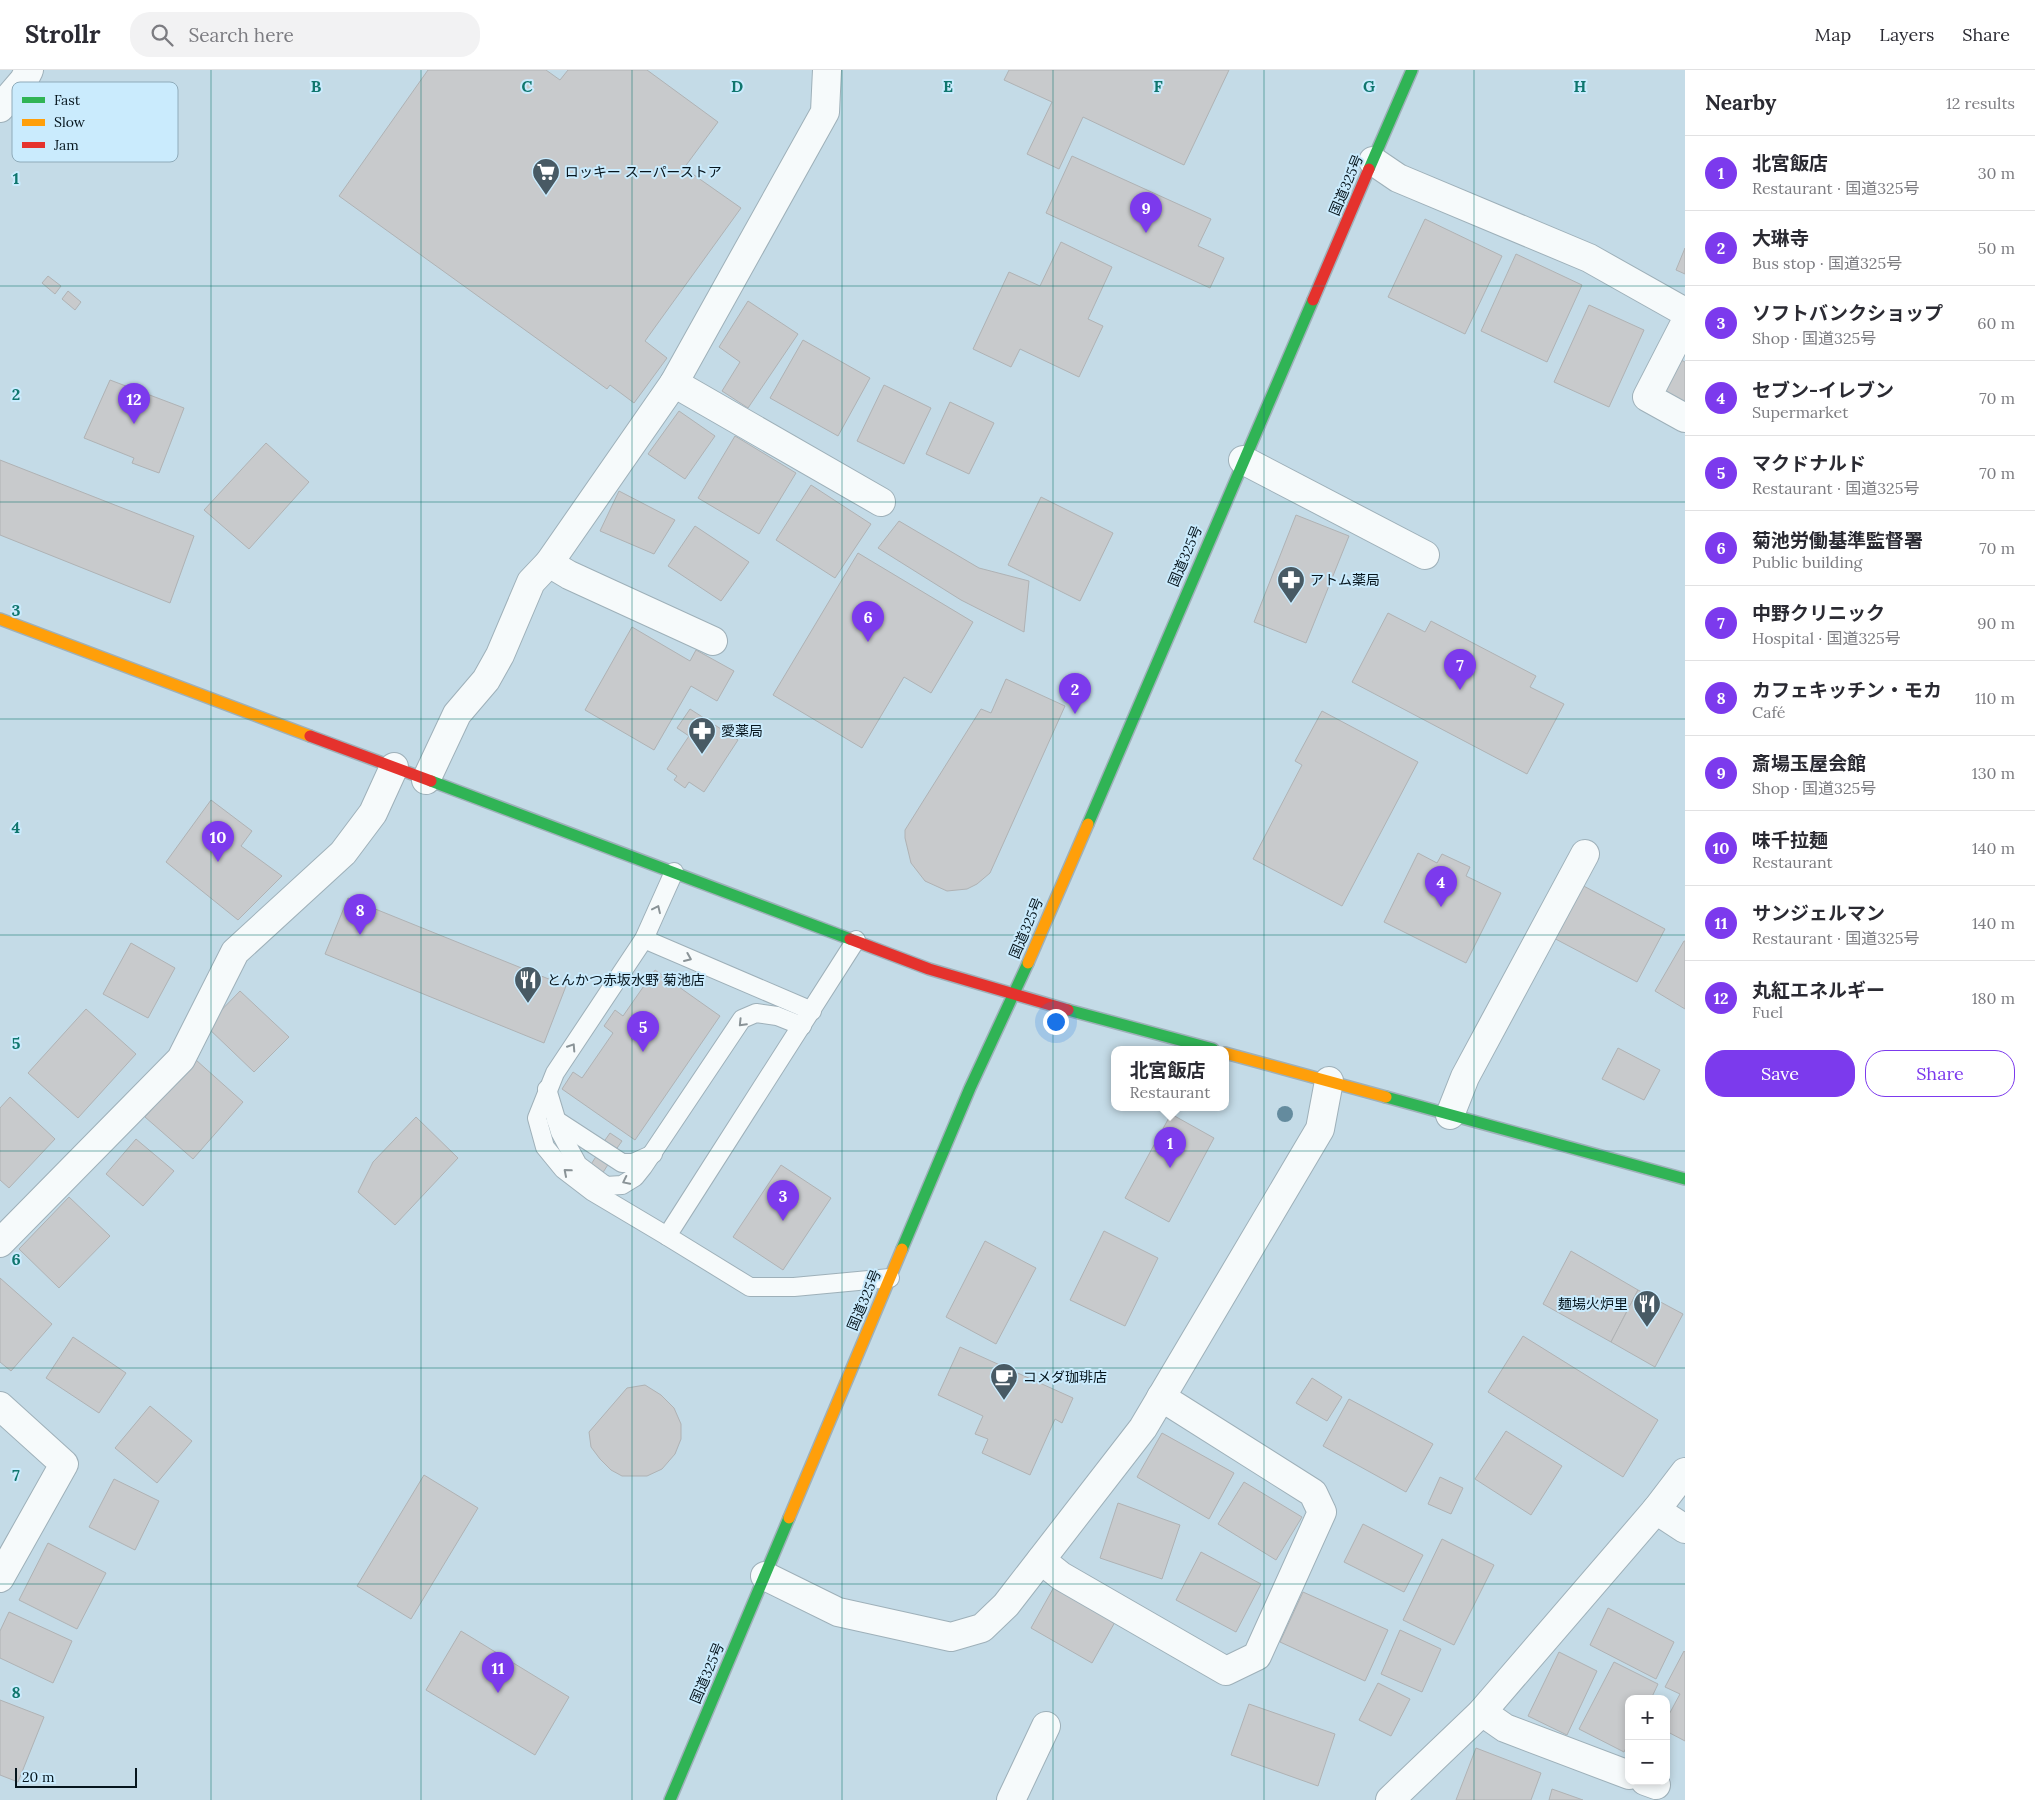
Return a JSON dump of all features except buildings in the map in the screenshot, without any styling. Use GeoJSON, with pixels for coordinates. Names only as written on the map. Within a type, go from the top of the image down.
{"type":"FeatureCollection","features":[{"type":"Feature","properties":{"kind":"main road","name":"国道325号"},"geometry":{"type":"LineString","coordinates":[[670,1800],[970,1088],[1014,994],[1412,70]]}},
{"type":"Feature","properties":{"kind":"main road"},"geometry":{"type":"LineString","coordinates":[[0,619],[929,969],[1202,1046]]}},
{"type":"Feature","properties":{"kind":"main road"},"geometry":{"type":"LineString","coordinates":[[1229,1053],[1685,1179]]}},
{"type":"Feature","properties":{"kind":"street"},"geometry":{"type":"LineString","coordinates":[[22,82],[29,70]]}},
{"type":"Feature","properties":{"kind":"street"},"geometry":{"type":"LineString","coordinates":[[426,780],[457,714],[486,680],[500,655],[531,582],[549,563],[674,383],[825,112],[826,70]]}},
{"type":"Feature","properties":{"kind":"street"},"geometry":{"type":"LineString","coordinates":[[0,108],[12,94]]}},
{"type":"Feature","properties":{"kind":"street"},"geometry":{"type":"LineString","coordinates":[[1373,161],[1398,178],[1589,258],[1685,312]]}},
{"type":"Feature","properties":{"kind":"street"},"geometry":{"type":"LineString","coordinates":[[1685,323],[1647,397],[1685,418]]}},
{"type":"Feature","properties":{"kind":"street"},"geometry":{"type":"LineString","coordinates":[[674,383],[881,502]]}},
{"type":"Feature","properties":{"kind":"street"},"geometry":{"type":"LineString","coordinates":[[1244,460],[1425,555]]}},
{"type":"Feature","properties":{"kind":"street"},"geometry":{"type":"LineString","coordinates":[[549,563],[569,575],[713,641]]}},
{"type":"Feature","properties":{"kind":"street"},"geometry":{"type":"LineString","coordinates":[[0,1243],[181,1059],[235,952],[343,853],[373,813],[394,767]]}},
{"type":"Feature","properties":{"kind":"street"},"geometry":{"type":"LineString","coordinates":[[1450,1115],[1465,1077],[1585,854]]}},
{"type":"Feature","properties":{"kind":"street"},"geometry":{"type":"LineString","coordinates":[[765,1576],[838,1612],[951,1636],[982,1628],[1006,1605],[1144,1428],[1320,1129],[1329,1081]]}},
{"type":"Feature","properties":{"kind":"street"},"geometry":{"type":"LineString","coordinates":[[1041,1560],[1062,1576],[1226,1672],[1256,1656],[1322,1512],[1312,1493],[1161,1398]]}},
{"type":"Feature","properties":{"kind":"street"},"geometry":{"type":"LineString","coordinates":[[0,1406],[64,1464],[0,1578]]}},
{"type":"Feature","properties":{"kind":"street"},"geometry":{"type":"LineString","coordinates":[[1390,1800],[1482,1712],[1656,1510],[1685,1472]]}},
{"type":"Feature","properties":{"kind":"street"},"geometry":{"type":"LineString","coordinates":[[1656,1510],[1685,1529]]}},
{"type":"Feature","properties":{"kind":"street"},"geometry":{"type":"LineString","coordinates":[[1482,1712],[1505,1728],[1625,1773]]}},
{"type":"Feature","properties":{"kind":"street"},"geometry":{"type":"LineString","coordinates":[[1011,1800],[1046,1726]]}},
{"type":"Feature","properties":{"kind":"lane"},"geometry":{"type":"LineString","coordinates":[[674,872],[644,939],[580,1034],[547,1089],[537,1118],[545,1147],[563,1169],[593,1192],[750,1287],[794,1287],[890,1278]]}},
{"type":"Feature","properties":{"kind":"lane"},"geometry":{"type":"LineString","coordinates":[[644,939],[812,1011]]}},
{"type":"Feature","properties":{"kind":"lane"},"geometry":{"type":"LineString","coordinates":[[667,1236],[856,940]]}},
{"type":"Feature","properties":{"kind":"lane"},"geometry":{"type":"LineString","coordinates":[[547,1089],[560,1132],[578,1165],[606,1186],[622,1184],[635,1177],[653,1154],[742,1020],[756,1012],[777,1016],[802,1026]]}},
{"type":"Feature","properties":{"kind":"lane"},"geometry":{"type":"LineString","coordinates":[[556,1120],[622,1163],[633,1163],[653,1154]]}},
{"type":"Feature","properties":{"kind":"traffic: fast"},"geometry":{"type":"LineString","coordinates":[[1369,169],[1412,70]]}},
{"type":"Feature","properties":{"kind":"traffic: fast"},"geometry":{"type":"LineString","coordinates":[[1088,824],[1313,300]]}},
{"type":"Feature","properties":{"kind":"traffic: fast"},"geometry":{"type":"LineString","coordinates":[[431,781],[850,939]]}},
{"type":"Feature","properties":{"kind":"traffic: fast"},"geometry":{"type":"LineString","coordinates":[[902,1249],[970,1088],[1028,963]]}},
{"type":"Feature","properties":{"kind":"traffic: fast"},"geometry":{"type":"LineString","coordinates":[[1068,1010],[1202,1046]]}},
{"type":"Feature","properties":{"kind":"traffic: fast"},"geometry":{"type":"LineString","coordinates":[[1386,1097],[1685,1179]]}},
{"type":"Feature","properties":{"kind":"traffic: fast"},"geometry":{"type":"LineString","coordinates":[[670,1800],[789,1518]]}},
{"type":"Feature","properties":{"kind":"traffic: slow"},"geometry":{"type":"LineString","coordinates":[[0,619],[310,736]]}},
{"type":"Feature","properties":{"kind":"traffic: slow"},"geometry":{"type":"LineString","coordinates":[[1028,963],[1088,824]]}},
{"type":"Feature","properties":{"kind":"traffic: slow"},"geometry":{"type":"LineString","coordinates":[[1229,1054],[1386,1097]]}},
{"type":"Feature","properties":{"kind":"traffic: slow"},"geometry":{"type":"LineString","coordinates":[[789,1518],[902,1249]]}},
{"type":"Feature","properties":{"kind":"traffic: jam"},"geometry":{"type":"LineString","coordinates":[[1313,300],[1369,169]]}},
{"type":"Feature","properties":{"kind":"traffic: jam"},"geometry":{"type":"LineString","coordinates":[[310,736],[431,781]]}},
{"type":"Feature","properties":{"kind":"traffic: jam"},"geometry":{"type":"LineString","coordinates":[[850,939],[929,969],[1068,1010]]}},
{"type":"Feature","properties":{"kind":"place","name":"ロッキー スーパーストア"},"geometry":{"type":"Point","coordinates":[546,196]}},
{"type":"Feature","properties":{"kind":"place","name":"斎場玉屋会館"},"geometry":{"type":"Point","coordinates":[1146,233]}},
{"type":"Feature","properties":{"kind":"place","name":"丸紅エネルギー"},"geometry":{"type":"Point","coordinates":[134,424]}},
{"type":"Feature","properties":{"kind":"place","name":"アトム薬局"},"geometry":{"type":"Point","coordinates":[1291,604]}},
{"type":"Feature","properties":{"kind":"place","name":"菊池労働基準監督署"},"geometry":{"type":"Point","coordinates":[868,642]}},
{"type":"Feature","properties":{"kind":"place","name":"中野クリニック"},"geometry":{"type":"Point","coordinates":[1460,690]}},
{"type":"Feature","properties":{"kind":"place","name":"大琳寺"},"geometry":{"type":"Point","coordinates":[1075,714]}},
{"type":"Feature","properties":{"kind":"place","name":"愛薬局"},"geometry":{"type":"Point","coordinates":[702,755]}},
{"type":"Feature","properties":{"kind":"place","name":"味千拉麺"},"geometry":{"type":"Point","coordinates":[218,862]}},
{"type":"Feature","properties":{"kind":"place","name":"セブン-イレブン"},"geometry":{"type":"Point","coordinates":[1441,907]}},
{"type":"Feature","properties":{"kind":"place","name":"カフェキッチン・モカ"},"geometry":{"type":"Point","coordinates":[360,935]}},
{"type":"Feature","properties":{"kind":"place","name":"とんかつ赤坂水野 菊池店"},"geometry":{"type":"Point","coordinates":[528,1004]}},
{"type":"Feature","properties":{"kind":"place","name":"マクドナルド"},"geometry":{"type":"Point","coordinates":[643,1052]}},
{"type":"Feature","properties":{"kind":"place","name":"北宮飯店"},"geometry":{"type":"Point","coordinates":[1170,1168]}},
{"type":"Feature","properties":{"kind":"place","name":"ソフトバンクショップ"},"geometry":{"type":"Point","coordinates":[783,1221]}},
{"type":"Feature","properties":{"kind":"place","name":"麺場火炉里"},"geometry":{"type":"Point","coordinates":[1647,1328]}},
{"type":"Feature","properties":{"kind":"place","name":"コメダ珈琲店"},"geometry":{"type":"Point","coordinates":[1004,1401]}},
{"type":"Feature","properties":{"kind":"place","name":"サンジェルマン"},"geometry":{"type":"Point","coordinates":[498,1693]}}]}
